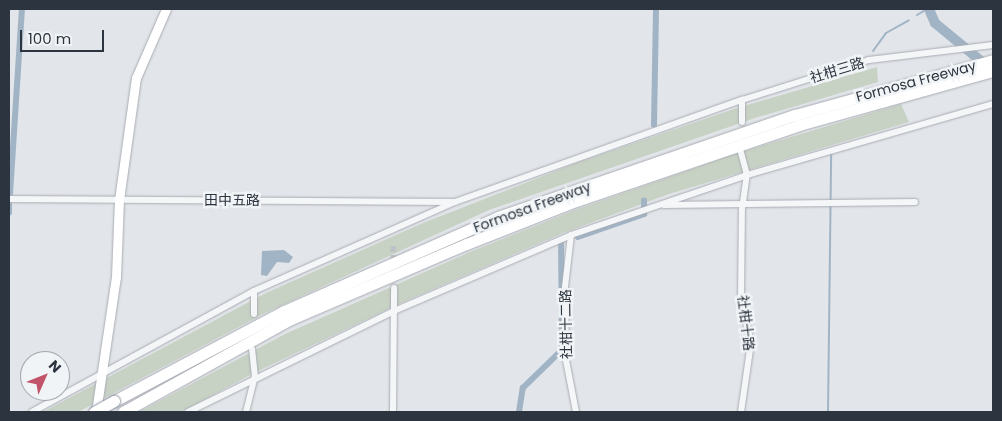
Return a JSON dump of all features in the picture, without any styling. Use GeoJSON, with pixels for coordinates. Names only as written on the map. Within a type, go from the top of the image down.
{"type":"FeatureCollection","features":[{"type":"Feature","properties":{"kind":"highway","name":"Formosa Freeway"},"geometry":{"type":"LineString","coordinates":[[95,412],[284,311],[498,217],[795,115],[993,60]]}},
{"type":"Feature","properties":{"kind":"highway","name":"Formosa Freeway"},"geometry":{"type":"LineString","coordinates":[[123,412],[291,319],[466,244],[576,201],[800,125],[993,71]]}},
{"type":"Feature","properties":{"kind":"street"},"geometry":{"type":"LineString","coordinates":[[95,412],[103,372],[116,278],[119,200],[136,78],[166,9]]}},
{"type":"Feature","properties":{"kind":"street","name":"社柑三路"},"geometry":{"type":"LineString","coordinates":[[32,412],[254,291],[455,202],[742,100],[852,64],[993,45]]}},
{"type":"Feature","properties":{"kind":"street"},"geometry":{"type":"LineString","coordinates":[[742,100],[742,122]]}},
{"type":"Feature","properties":{"kind":"street"},"geometry":{"type":"LineString","coordinates":[[188,412],[255,377],[394,311],[571,235],[640,209],[660,205],[747,175],[993,104]]}},
{"type":"Feature","properties":{"kind":"street"},"geometry":{"type":"LineString","coordinates":[[741,152],[747,175]]}},
{"type":"Feature","properties":{"kind":"street","name":"社柑十路"},"geometry":{"type":"LineString","coordinates":[[741,412],[742,391],[751,352],[741,299],[742,202],[747,175]]}},
{"type":"Feature","properties":{"kind":"street","name":"田中五路"},"geometry":{"type":"LineString","coordinates":[[9,199],[455,202]]}},
{"type":"Feature","properties":{"kind":"street"},"geometry":{"type":"LineString","coordinates":[[660,205],[742,202],[915,202]]}},
{"type":"Feature","properties":{"kind":"street","name":"社柑十二路"},"geometry":{"type":"LineString","coordinates":[[571,235],[565,287],[566,360],[576,412]]}},
{"type":"Feature","properties":{"kind":"street"},"geometry":{"type":"LineString","coordinates":[[393,412],[394,288]]}},
{"type":"Feature","properties":{"kind":"street"},"geometry":{"type":"LineString","coordinates":[[254,291],[254,314]]}},
{"type":"Feature","properties":{"kind":"street"},"geometry":{"type":"LineString","coordinates":[[246,412],[255,377],[252,349]]}},
{"type":"Feature","properties":{"kind":"green space"},"geometry":{"type":"Polygon","coordinates":[[[877,67],[878,82],[755,118],[489,210],[263,314],[78,412],[43,412],[64,401],[70,401],[70,398],[266,293],[423,223],[576,163],[737,108],[877,67]]]}},
{"type":"Feature","properties":{"kind":"green space"},"geometry":{"type":"Polygon","coordinates":[[[901,104],[909,122],[669,194],[563,233],[401,303],[252,374],[181,412],[139,412],[285,334],[470,252],[575,210],[738,153],[901,104]]]}},
{"type":"Feature","properties":{"kind":"water"},"geometry":{"type":"Polygon","coordinates":[[[284,250],[293,257],[289,263],[277,262],[267,276],[261,275],[262,251],[284,250]]]}},
{"type":"Feature","properties":{"kind":"waterway"},"geometry":{"type":"LineString","coordinates":[[10,194],[22,9]]}},
{"type":"Feature","properties":{"kind":"waterway"},"geometry":{"type":"LineString","coordinates":[[654,125],[656,9]]}},
{"type":"Feature","properties":{"kind":"waterway"},"geometry":{"type":"LineString","coordinates":[[917,15],[927,9]]}},
{"type":"Feature","properties":{"kind":"waterway"},"geometry":{"type":"LineString","coordinates":[[929,9],[935,23],[987,66]]}},
{"type":"Feature","properties":{"kind":"waterway"},"geometry":{"type":"LineString","coordinates":[[873,51],[886,33],[909,20]]}},
{"type":"Feature","properties":{"kind":"waterway"},"geometry":{"type":"LineString","coordinates":[[828,412],[831,153]]}},
{"type":"Feature","properties":{"kind":"waterway"},"geometry":{"type":"LineString","coordinates":[[578,237],[644,214],[644,201]]}},
{"type":"Feature","properties":{"kind":"waterway"},"geometry":{"type":"LineString","coordinates":[[9,204],[9,213]]}},
{"type":"Feature","properties":{"kind":"waterway"},"geometry":{"type":"LineString","coordinates":[[519,412],[523,388],[562,350],[561,242]]}},
{"type":"Feature","properties":{"kind":"tunnel"},"geometry":{"type":"LineString","coordinates":[[393,246],[394,264]]}}]}
